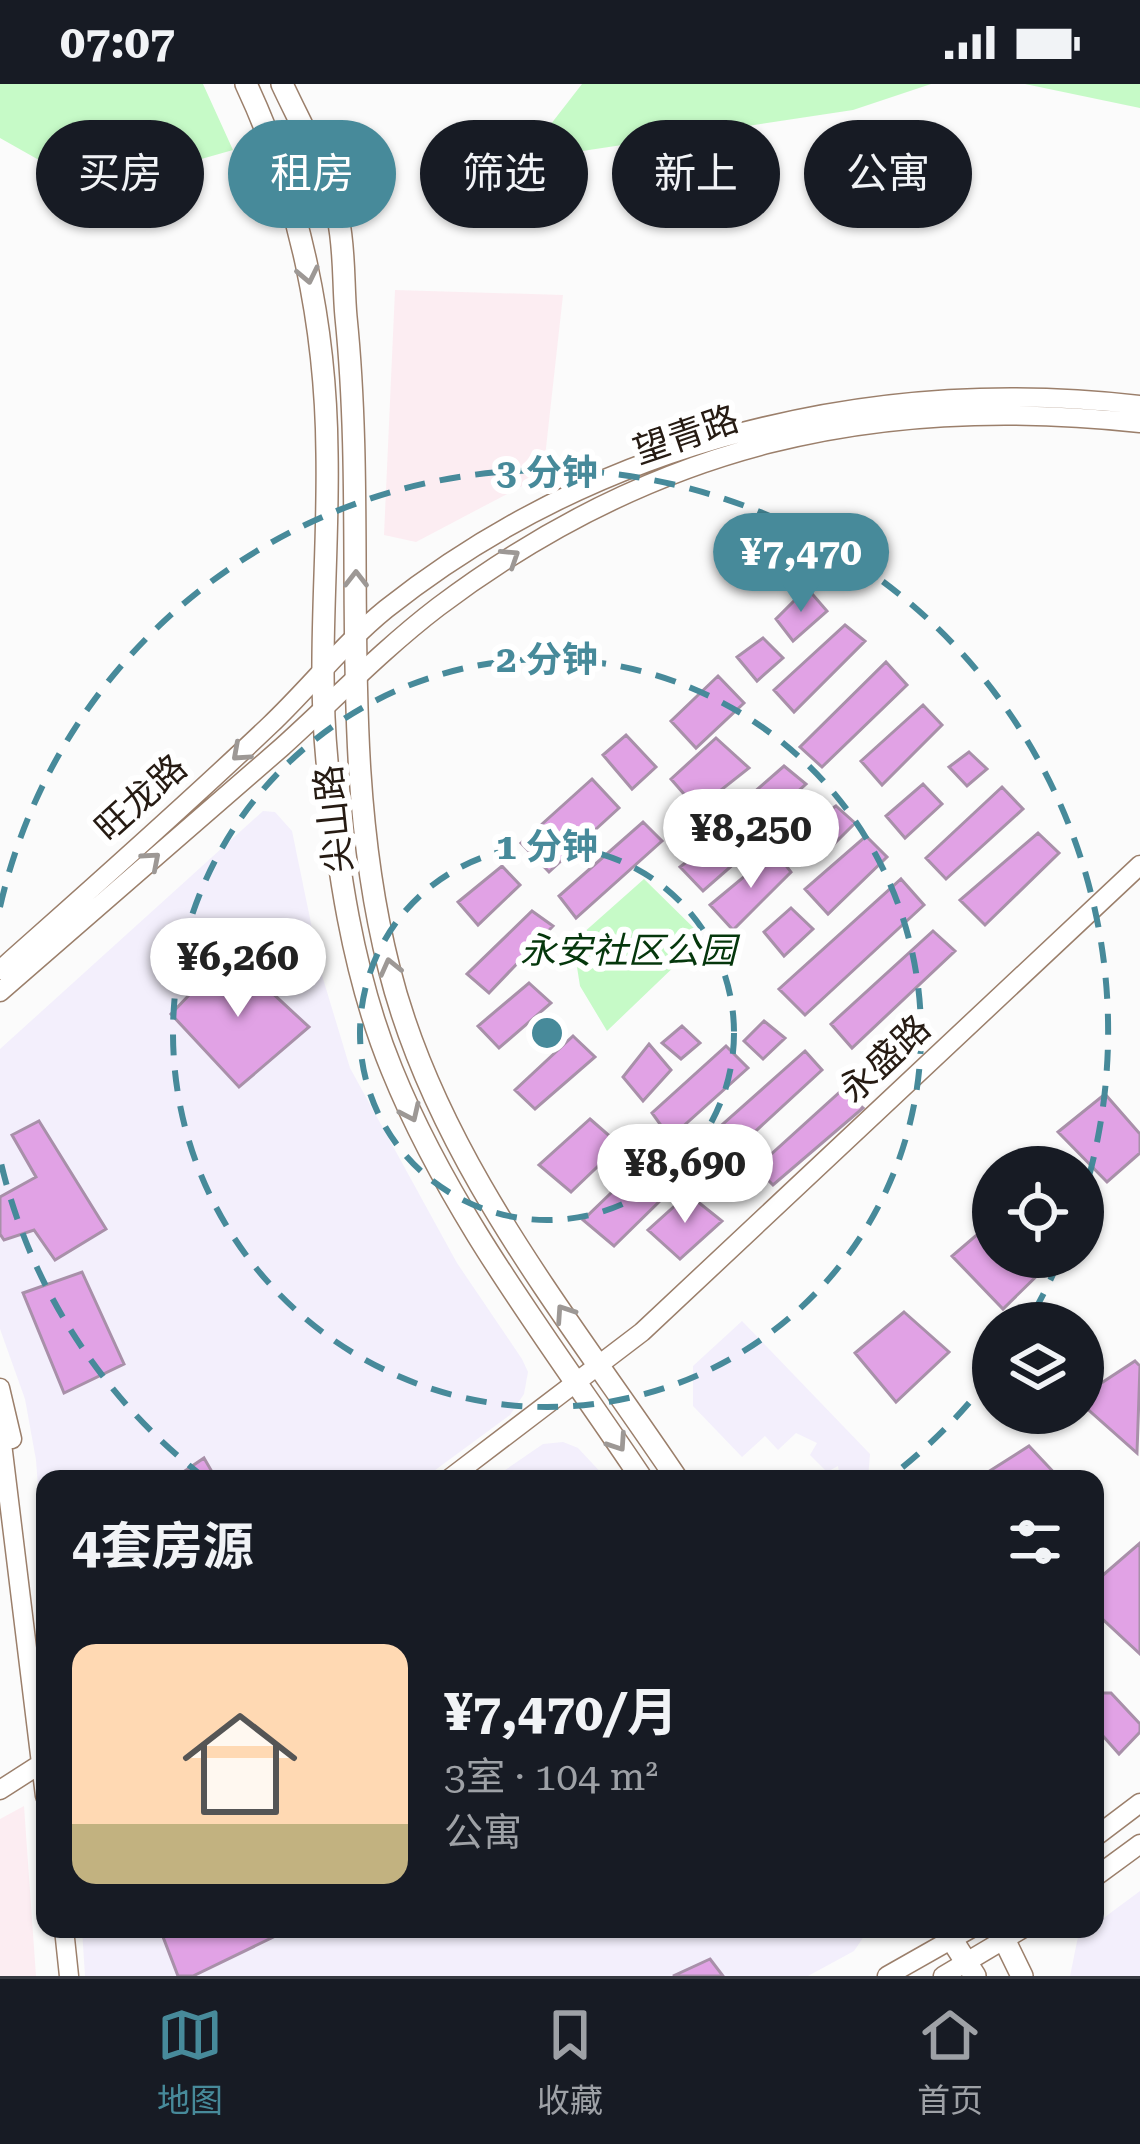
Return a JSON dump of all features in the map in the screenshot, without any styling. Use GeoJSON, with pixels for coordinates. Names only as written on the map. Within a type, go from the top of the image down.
{"type":"FeatureCollection","features":[{"type":"Feature","properties":{"kind":"main road","name":"尖山路"},"geometry":{"type":"LineString","coordinates":[[246,84],[289,196],[319,334],[328,457],[323,710],[346,907],[391,1069],[461,1207],[636,1470]]}},
{"type":"Feature","properties":{"kind":"main road","name":"尖山路"},"geometry":{"type":"LineString","coordinates":[[282,84],[338,218],[356,412],[357,678],[371,869],[389,970],[410,1033],[464,1158],[671,1470]]}},
{"type":"Feature","properties":{"kind":"main road","name":"望青路"},"geometry":{"type":"LineString","coordinates":[[322,671],[356,635],[440,571],[577,490],[727,435],[833,410],[916,400],[1024,395],[1140,405]]}},
{"type":"Feature","properties":{"kind":"main road","name":"望青路"},"geometry":{"type":"LineString","coordinates":[[323,710],[434,610],[518,552],[612,498],[703,460],[813,430],[912,417],[1033,413],[1140,423]]}},
{"type":"Feature","properties":{"kind":"main road","name":"旺龙路"},"geometry":{"type":"LineString","coordinates":[[0,970],[271,725],[322,671]]}},
{"type":"Feature","properties":{"kind":"main road","name":"旺龙路"},"geometry":{"type":"LineString","coordinates":[[0,992],[323,710]]}},
{"type":"Feature","properties":{"kind":"main road","name":"永盛路"},"geometry":{"type":"LineString","coordinates":[[604,1371],[1140,865]]}},
{"type":"Feature","properties":{"kind":"main road","name":"永盛路"},"geometry":{"type":"LineString","coordinates":[[476,1470],[604,1371],[1140,877]]}},
{"type":"Feature","properties":{"kind":"main road"},"geometry":{"type":"LineString","coordinates":[[0,1388],[18,1474],[36,1669]]}},
{"type":"Feature","properties":{"kind":"main road","name":"永盛路"},"geometry":{"type":"LineString","coordinates":[[462,1470],[581,1389]]}},
{"type":"Feature","properties":{"kind":"main road"},"geometry":{"type":"LineString","coordinates":[[0,1427],[36,1712]]}},
{"type":"Feature","properties":{"kind":"main road"},"geometry":{"type":"LineString","coordinates":[[0,1790],[36,1771]]}},
{"type":"Feature","properties":{"kind":"main road"},"geometry":{"type":"LineString","coordinates":[[0,1799],[36,1772]]}},
{"type":"Feature","properties":{"kind":"main road"},"geometry":{"type":"LineString","coordinates":[[1104,1830],[1140,1803]]}},
{"type":"Feature","properties":{"kind":"main road"},"geometry":{"type":"LineString","coordinates":[[1104,1870],[1140,1844]]}},
{"type":"Feature","properties":{"kind":"main road"},"geometry":{"type":"LineString","coordinates":[[61,1938],[65,1976]]}},
{"type":"Feature","properties":{"kind":"main road"},"geometry":{"type":"LineString","coordinates":[[887,1976],[948,1938]]}},
{"type":"Feature","properties":{"kind":"main road"},"geometry":{"type":"LineString","coordinates":[[958,1938],[972,1970]]}},
{"type":"Feature","properties":{"kind":"main road"},"geometry":{"type":"LineString","coordinates":[[943,1976],[972,1970],[1004,1938]]}},
{"type":"Feature","properties":{"kind":"main road"},"geometry":{"type":"LineString","coordinates":[[1011,1938],[1022,1976]]}},
{"type":"Feature","properties":{"kind":"shaded area"},"geometry":{"type":"Polygon","coordinates":[[[395,290],[563,295],[543,475],[416,542],[384,535],[395,290]]]}},
{"type":"Feature","properties":{"kind":"shaded area"},"geometry":{"type":"Polygon","coordinates":[[[263,811],[275,812],[292,831],[321,972],[350,1068],[457,1263],[528,1372],[524,1394],[510,1415],[435,1470],[37,1470],[25,1399],[0,1329],[0,1049],[263,811]]]}},
{"type":"Feature","properties":{"kind":"shaded area"},"geometry":{"type":"Polygon","coordinates":[[[742,1321],[870,1454],[869,1470],[839,1470],[838,1466],[825,1470],[810,1455],[817,1443],[796,1433],[778,1450],[765,1436],[742,1457],[693,1406],[693,1366],[742,1321]]]}},
{"type":"Feature","properties":{"kind":"shaded area"},"geometry":{"type":"Polygon","coordinates":[[[563,1442],[578,1448],[599,1470],[505,1470],[543,1444],[563,1442]]]}},
{"type":"Feature","properties":{"kind":"shaded area"},"geometry":{"type":"Polygon","coordinates":[[[24,1806],[36,1976],[0,1976],[0,1819],[24,1806]]]}},
{"type":"Feature","properties":{"kind":"shaded area"},"geometry":{"type":"Polygon","coordinates":[[[1140,1891],[1140,1976],[1070,1976],[1078,1938],[1104,1938],[1104,1918],[1140,1891]]]}},
{"type":"Feature","properties":{"kind":"shaded area"},"geometry":{"type":"Polygon","coordinates":[[[83,1938],[863,1938],[854,1951],[808,1976],[85,1976],[83,1938]]]}},
{"type":"Feature","properties":{"kind":"green space"},"geometry":{"type":"Polygon","coordinates":[[[0,84],[203,84],[228,139],[228,151],[204,158],[204,120],[36,120],[36,158],[0,138],[0,84]]]}},
{"type":"Feature","properties":{"kind":"green space"},"geometry":{"type":"Polygon","coordinates":[[[582,84],[931,84],[853,110],[780,121],[612,120],[612,147],[588,150],[588,120],[554,120],[582,84]]]}},
{"type":"Feature","properties":{"kind":"green space"},"geometry":{"type":"Polygon","coordinates":[[[1025,84],[1140,84],[1140,108],[1025,84]]]}},
{"type":"Feature","properties":{"kind":"green space","name":"永安社区公园"},"geometry":{"type":"Polygon","coordinates":[[[644,879],[704,938],[607,1031],[580,986],[573,942],[644,879]]]}},
{"type":"Feature","properties":{"kind":"building"},"geometry":{"type":"Polygon","coordinates":[[[807,588],[827,611],[793,641],[776,619],[807,588]]]}},
{"type":"Feature","properties":{"kind":"building"},"geometry":{"type":"Polygon","coordinates":[[[845,625],[865,641],[794,712],[774,690],[845,625]]]}},
{"type":"Feature","properties":{"kind":"building"},"geometry":{"type":"Polygon","coordinates":[[[763,638],[783,658],[757,681],[737,657],[763,638]]]}},
{"type":"Feature","properties":{"kind":"building"},"geometry":{"type":"Polygon","coordinates":[[[886,662],[907,685],[822,767],[800,747],[886,662]]]}},
{"type":"Feature","properties":{"kind":"building"},"geometry":{"type":"Polygon","coordinates":[[[718,676],[744,703],[696,748],[671,721],[718,676]]]}},
{"type":"Feature","properties":{"kind":"building"},"geometry":{"type":"Polygon","coordinates":[[[923,705],[942,725],[882,785],[861,761],[923,705]]]}},
{"type":"Feature","properties":{"kind":"building"},"geometry":{"type":"Polygon","coordinates":[[[626,735],[656,767],[632,789],[603,755],[626,735]]]}},
{"type":"Feature","properties":{"kind":"building"},"geometry":{"type":"Polygon","coordinates":[[[716,738],[749,768],[697,809],[671,779],[716,738]]]}},
{"type":"Feature","properties":{"kind":"building"},"geometry":{"type":"Polygon","coordinates":[[[969,752],[987,769],[967,786],[949,767],[969,752]]]}},
{"type":"Feature","properties":{"kind":"building"},"geometry":{"type":"Polygon","coordinates":[[[784,766],[806,784],[735,848],[713,828],[784,766]]]}},
{"type":"Feature","properties":{"kind":"building"},"geometry":{"type":"Polygon","coordinates":[[[592,779],[619,808],[549,872],[521,843],[592,779]]]}},
{"type":"Feature","properties":{"kind":"building"},"geometry":{"type":"Polygon","coordinates":[[[923,784],[942,804],[905,838],[886,816],[923,784]]]}},
{"type":"Feature","properties":{"kind":"building"},"geometry":{"type":"Polygon","coordinates":[[[1002,787],[1023,809],[946,879],[926,858],[1002,787]]]}},
{"type":"Feature","properties":{"kind":"building"},"geometry":{"type":"Polygon","coordinates":[[[836,806],[855,823],[832,846],[813,821],[836,806]]]}},
{"type":"Feature","properties":{"kind":"building"},"geometry":{"type":"Polygon","coordinates":[[[643,822],[662,841],[576,918],[559,896],[643,822]]]}},
{"type":"Feature","properties":{"kind":"building"},"geometry":{"type":"Polygon","coordinates":[[[802,828],[821,846],[801,865],[780,842],[802,828]]]}},
{"type":"Feature","properties":{"kind":"building"},"geometry":{"type":"Polygon","coordinates":[[[1038,833],[1059,853],[985,925],[960,900],[1038,833]]]}},
{"type":"Feature","properties":{"kind":"building"},"geometry":{"type":"Polygon","coordinates":[[[866,836],[887,857],[828,914],[805,889],[866,836]]]}},
{"type":"Feature","properties":{"kind":"building"},"geometry":{"type":"Polygon","coordinates":[[[716,839],[736,862],[703,891],[680,867],[716,839]]]}},
{"type":"Feature","properties":{"kind":"building"},"geometry":{"type":"Polygon","coordinates":[[[775,851],[791,872],[733,930],[710,905],[775,851]]]}},
{"type":"Feature","properties":{"kind":"building"},"geometry":{"type":"Polygon","coordinates":[[[502,866],[520,885],[478,925],[458,902],[502,866]]]}},
{"type":"Feature","properties":{"kind":"building"},"geometry":{"type":"Polygon","coordinates":[[[901,879],[924,905],[805,1015],[779,989],[901,879]]]}},
{"type":"Feature","properties":{"kind":"building"},"geometry":{"type":"Polygon","coordinates":[[[791,908],[813,929],[784,956],[764,932],[791,908]]]}},
{"type":"Feature","properties":{"kind":"building"},"geometry":{"type":"Polygon","coordinates":[[[532,911],[553,926],[489,993],[467,974],[532,911]]]}},
{"type":"Feature","properties":{"kind":"building"},"geometry":{"type":"Polygon","coordinates":[[[933,931],[955,951],[852,1048],[831,1024],[933,931]]]}},
{"type":"Feature","properties":{"kind":"building"},"geometry":{"type":"Polygon","coordinates":[[[229,953],[309,1027],[239,1087],[171,1014],[229,953]]]}},
{"type":"Feature","properties":{"kind":"building"},"geometry":{"type":"Polygon","coordinates":[[[529,983],[551,1003],[499,1048],[478,1026],[529,983]]]}},
{"type":"Feature","properties":{"kind":"building"},"geometry":{"type":"Polygon","coordinates":[[[764,1021],[785,1038],[763,1059],[744,1041],[764,1021]]]}},
{"type":"Feature","properties":{"kind":"building"},"geometry":{"type":"Polygon","coordinates":[[[682,1026],[700,1043],[681,1059],[662,1043],[682,1026]]]}},
{"type":"Feature","properties":{"kind":"building"},"geometry":{"type":"Polygon","coordinates":[[[573,1036],[595,1057],[535,1109],[515,1090],[573,1036]]]}},
{"type":"Feature","properties":{"kind":"building"},"geometry":{"type":"Polygon","coordinates":[[[649,1044],[671,1070],[643,1101],[623,1077],[649,1044]]]}},
{"type":"Feature","properties":{"kind":"building"},"geometry":{"type":"Polygon","coordinates":[[[726,1046],[748,1068],[670,1138],[652,1113],[726,1046]]]}},
{"type":"Feature","properties":{"kind":"building"},"geometry":{"type":"Polygon","coordinates":[[[805,1051],[822,1070],[710,1173],[687,1156],[805,1051]]]}},
{"type":"Feature","properties":{"kind":"building"},"geometry":{"type":"Polygon","coordinates":[[[842,1090],[863,1108],[773,1185],[756,1168],[842,1090]]]}},
{"type":"Feature","properties":{"kind":"building"},"geometry":{"type":"Polygon","coordinates":[[[1105,1094],[1140,1134],[1140,1153],[1107,1182],[1104,1146],[1072,1146],[1058,1132],[1105,1094]]]}},
{"type":"Feature","properties":{"kind":"building"},"geometry":{"type":"Polygon","coordinates":[[[590,1119],[620,1145],[571,1192],[539,1165],[590,1119]]]}},
{"type":"Feature","properties":{"kind":"building"},"geometry":{"type":"Polygon","coordinates":[[[39,1121],[106,1229],[55,1260],[34,1230],[4,1240],[0,1234],[0,1197],[36,1177],[12,1135],[39,1121]]]}},
{"type":"Feature","properties":{"kind":"building"},"geometry":{"type":"Polygon","coordinates":[[[638,1167],[666,1195],[614,1246],[583,1220],[638,1167]]]}},
{"type":"Feature","properties":{"kind":"building"},"geometry":{"type":"Polygon","coordinates":[[[688,1194],[722,1221],[680,1259],[648,1230],[688,1194]]]}},
{"type":"Feature","properties":{"kind":"building"},"geometry":{"type":"Polygon","coordinates":[[[972,1239],[972,1277],[952,1256],[972,1239]]]}},
{"type":"Feature","properties":{"kind":"building"},"geometry":{"type":"Polygon","coordinates":[[[82,1272],[124,1364],[64,1393],[23,1293],[82,1272]]]}},
{"type":"Feature","properties":{"kind":"building"},"geometry":{"type":"Polygon","coordinates":[[[973,1278],[1035,1278],[1010,1302],[996,1302],[973,1278]]]}},
{"type":"Feature","properties":{"kind":"building"},"geometry":{"type":"Polygon","coordinates":[[[904,1312],[949,1352],[896,1402],[855,1353],[904,1312]]]}},
{"type":"Feature","properties":{"kind":"building"},"geometry":{"type":"Polygon","coordinates":[[[1135,1361],[1140,1366],[1137,1453],[1104,1424],[1104,1381],[1135,1361]]]}},
{"type":"Feature","properties":{"kind":"building"},"geometry":{"type":"Polygon","coordinates":[[[1029,1446],[1052,1470],[991,1470],[1029,1446]]]}},
{"type":"Feature","properties":{"kind":"building"},"geometry":{"type":"Polygon","coordinates":[[[204,1458],[211,1470],[186,1470],[204,1458]]]}},
{"type":"Feature","properties":{"kind":"building"},"geometry":{"type":"Polygon","coordinates":[[[1140,1543],[1140,1654],[1104,1620],[1104,1574],[1140,1543]]]}},
{"type":"Feature","properties":{"kind":"building"},"geometry":{"type":"Polygon","coordinates":[[[1104,1693],[1111,1693],[1140,1724],[1140,1732],[1119,1754],[1104,1737],[1104,1693]]]}},
{"type":"Feature","properties":{"kind":"building"},"geometry":{"type":"Polygon","coordinates":[[[163,1938],[271,1938],[193,1976],[178,1976],[163,1938]]]}},
{"type":"Feature","properties":{"kind":"building"},"geometry":{"type":"Polygon","coordinates":[[[710,1959],[723,1976],[673,1976],[710,1959]]]}}]}
